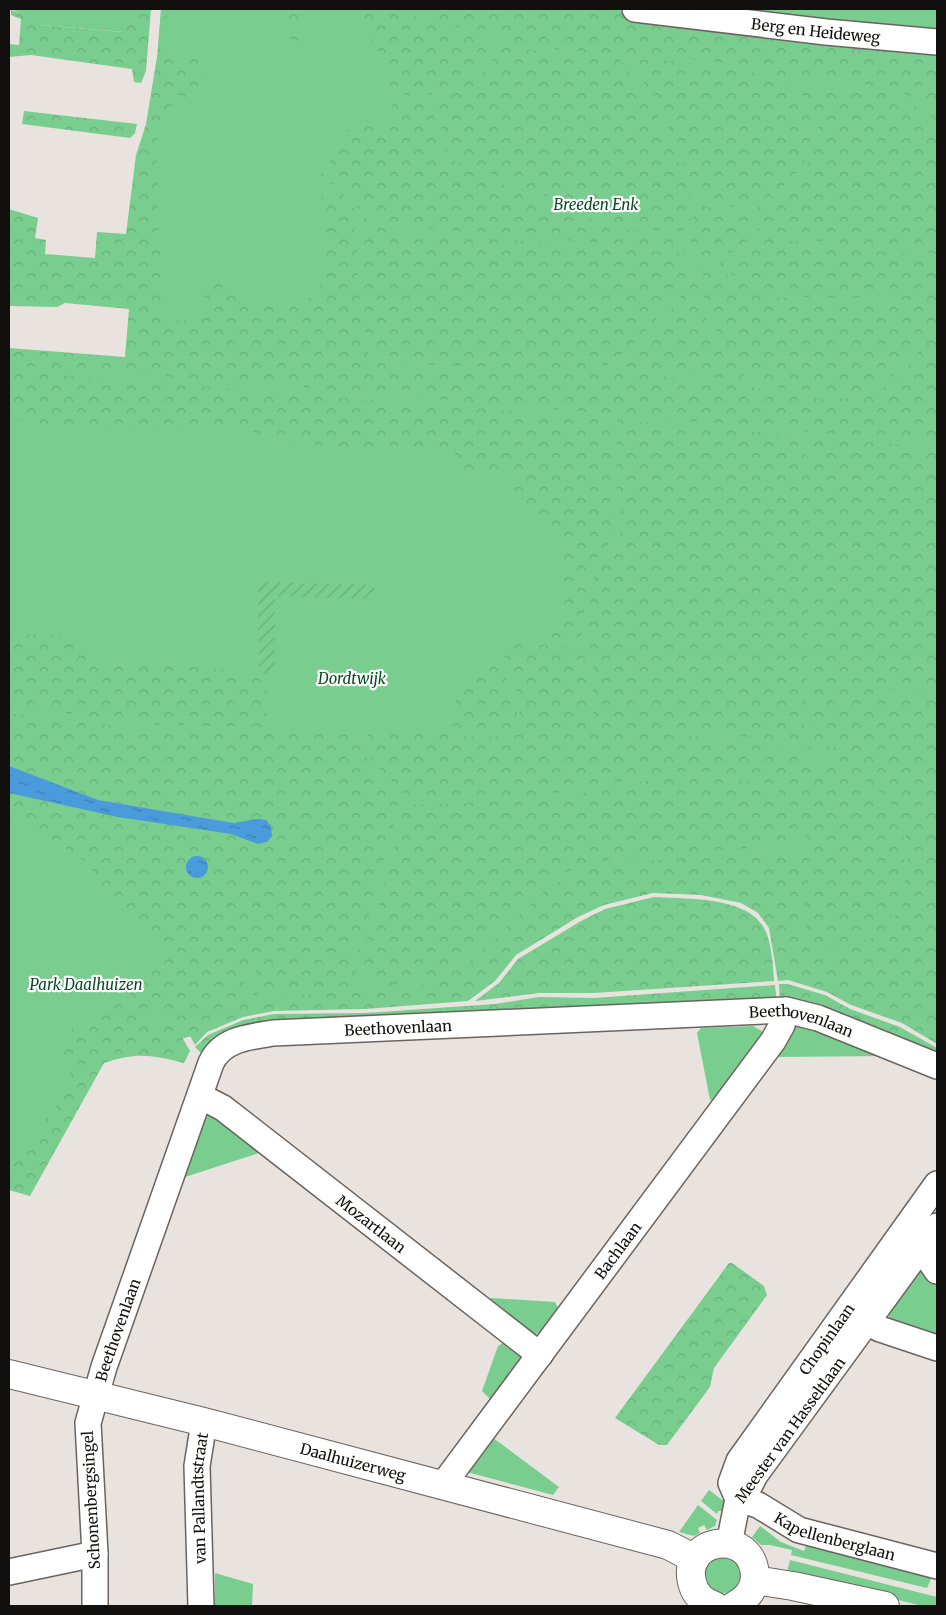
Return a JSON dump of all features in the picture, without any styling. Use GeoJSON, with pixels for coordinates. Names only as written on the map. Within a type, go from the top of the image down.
{"type":"FeatureCollection","features":[{"type":"Feature","properties":{"kind":"main road","name":"Daalhuizerweg"},"geometry":{"type":"LineString","coordinates":[[9,1374],[204,1422],[668,1545],[695,1559]]}},
{"type":"Feature","properties":{"kind":"main road"},"geometry":{"type":"LineString","coordinates":[[702,1603],[694,1590],[690,1574],[695,1559],[707,1547],[718,1543],[729,1544],[748,1554],[753,1566],[755,1580],[746,1597],[734,1606]]}},
{"type":"Feature","properties":{"kind":"main road"},"geometry":{"type":"LineString","coordinates":[[755,1580],[794,1586],[885,1606]]}},
{"type":"Feature","properties":{"kind":"street","name":"Berg en Heideweg"},"geometry":{"type":"LineString","coordinates":[[635,9],[826,32],[937,42]]}},
{"type":"Feature","properties":{"kind":"street","name":"Beethovenlaan"},"geometry":{"type":"LineString","coordinates":[[95,1395],[211,1063],[219,1050],[236,1040],[298,1032],[786,1010],[818,1018],[937,1066]]}},
{"type":"Feature","properties":{"kind":"street","name":"Bachlaan"},"geometry":{"type":"LineString","coordinates":[[442,1486],[773,1041],[782,1026],[786,1010]]}},
{"type":"Feature","properties":{"kind":"street","name":"Mozartlaan"},"geometry":{"type":"LineString","coordinates":[[200,1096],[223,1108],[540,1355]]}},
{"type":"Feature","properties":{"kind":"street","name":"Chopinlaan"},"geometry":{"type":"LineString","coordinates":[[738,1499],[731,1483],[739,1461],[846,1308],[937,1184]]}},
{"type":"Feature","properties":{"kind":"street","name":"Meester van Hasseltlaan"},"geometry":{"type":"LineString","coordinates":[[729,1544],[738,1499],[749,1487],[755,1475],[868,1323],[937,1226]]}},
{"type":"Feature","properties":{"kind":"street"},"geometry":{"type":"LineString","coordinates":[[902,1232],[921,1248],[937,1271]]}},
{"type":"Feature","properties":{"kind":"street"},"geometry":{"type":"LineString","coordinates":[[846,1308],[880,1330],[937,1348]]}},
{"type":"Feature","properties":{"kind":"street","name":"Schonenbergsingel"},"geometry":{"type":"LineString","coordinates":[[95,1395],[88,1423],[95,1554],[95,1606]]}},
{"type":"Feature","properties":{"kind":"street","name":"van Pallandtstraat"},"geometry":{"type":"LineString","coordinates":[[201,1606],[198,1466],[204,1422]]}},
{"type":"Feature","properties":{"kind":"street","name":"Kapellenberglaan"},"geometry":{"type":"LineString","coordinates":[[738,1499],[758,1505],[800,1530],[937,1566]]}},
{"type":"Feature","properties":{"kind":"street"},"geometry":{"type":"LineString","coordinates":[[9,1572],[95,1554]]}},
{"type":"Feature","properties":{"kind":"green space"},"geometry":{"type":"Polygon","coordinates":[[[12,9],[129,9],[129,24],[123,32],[41,25],[12,9]]]}},
{"type":"Feature","properties":{"kind":"green space"},"geometry":{"type":"Polygon","coordinates":[[[129,9],[151,9],[146,71],[141,83],[134,82],[132,69],[31,55],[9,57],[9,44],[19,45],[21,19],[11,15],[11,10],[28,16],[41,25],[122,32],[129,24],[129,9]]]}},
{"type":"Feature","properties":{"kind":"green space","name":"Dordtwijk"},"geometry":{"type":"Polygon","coordinates":[[[161,9],[605,9],[937,46],[937,1032],[797,973],[773,866],[651,873],[465,982],[252,1013],[202,1033],[103,1061],[9,1188],[9,350],[125,360],[147,138],[159,58],[161,9]]]}},
{"type":"Feature","properties":{"kind":"green space"},"geometry":{"type":"Polygon","coordinates":[[[161,9],[167,9],[164,57],[200,59],[203,78],[197,94],[185,97],[174,94],[172,106],[156,141],[162,321],[199,321],[204,315],[205,292],[215,282],[225,285],[243,304],[277,307],[305,303],[323,282],[327,266],[321,189],[327,188],[337,190],[345,196],[354,210],[363,343],[371,356],[384,364],[389,366],[466,372],[623,372],[752,387],[818,399],[859,398],[875,394],[900,376],[937,328],[937,443],[280,385],[9,365],[9,348],[125,357],[129,309],[65,303],[57,307],[9,306],[9,209],[38,218],[35,238],[46,240],[45,254],[95,258],[97,232],[126,234],[136,155],[146,124],[157,57],[161,9]]]}},
{"type":"Feature","properties":{"kind":"green space"},"geometry":{"type":"Polygon","coordinates":[[[288,9],[300,9],[301,40],[288,38],[288,9]]]}},
{"type":"Feature","properties":{"kind":"green space"},"geometry":{"type":"Polygon","coordinates":[[[354,9],[399,11],[493,43],[495,46],[488,60],[471,74],[429,95],[417,97],[407,95],[389,87],[388,82],[395,73],[372,44],[372,25],[354,9]]]}},
{"type":"Feature","properties":{"kind":"green space"},"geometry":{"type":"Polygon","coordinates":[[[406,9],[607,9],[937,46],[937,123],[921,104],[904,93],[884,87],[837,81],[802,82],[752,69],[710,61],[567,51],[524,44],[464,29],[406,9]]]}},
{"type":"Feature","properties":{"kind":"green space"},"geometry":{"type":"Polygon","coordinates":[[[741,9],[937,9],[937,38],[738,18],[741,9]]]}},
{"type":"Feature","properties":{"kind":"green space","name":"Breeden Enk"},"geometry":{"type":"Polygon","coordinates":[[[503,45],[566,56],[618,58],[639,83],[655,111],[684,177],[691,200],[692,217],[684,230],[677,232],[635,227],[602,218],[502,178],[442,149],[441,124],[435,104],[437,97],[485,71],[503,45]]]}},
{"type":"Feature","properties":{"kind":"green space"},"geometry":{"type":"Polygon","coordinates":[[[638,60],[715,66],[759,74],[788,84],[798,95],[814,130],[813,143],[808,156],[791,178],[780,188],[745,210],[700,199],[663,115],[635,68],[638,60]]]}},
{"type":"Feature","properties":{"kind":"green space"},"geometry":{"type":"Polygon","coordinates":[[[837,86],[882,92],[902,98],[918,108],[936,129],[937,254],[782,237],[758,230],[752,213],[794,180],[808,163],[816,144],[818,135],[817,124],[814,114],[801,91],[803,87],[837,86]]]}},
{"type":"Feature","properties":{"kind":"green space"},"geometry":{"type":"Polygon","coordinates":[[[394,98],[416,102],[424,105],[431,111],[437,131],[435,145],[433,151],[425,160],[392,183],[375,203],[361,210],[342,187],[330,183],[320,184],[316,174],[330,173],[332,151],[341,136],[354,124],[372,112],[377,125],[395,118],[391,100],[394,98]]]}},
{"type":"Feature","properties":{"kind":"green space"},"geometry":{"type":"Polygon","coordinates":[[[24,111],[137,124],[135,133],[130,138],[22,124],[24,111]]]}},
{"type":"Feature","properties":{"kind":"green space"},"geometry":{"type":"Polygon","coordinates":[[[443,157],[558,208],[631,230],[681,236],[688,247],[686,250],[405,227],[379,221],[371,214],[372,210],[404,179],[422,165],[443,157]]]}},
{"type":"Feature","properties":{"kind":"green space"},"geometry":{"type":"Polygon","coordinates":[[[703,206],[745,215],[752,226],[752,238],[740,248],[726,254],[711,258],[701,255],[694,249],[690,240],[690,230],[692,220],[703,206]]]}},
{"type":"Feature","properties":{"kind":"green space"},"geometry":{"type":"Polygon","coordinates":[[[363,216],[377,226],[404,232],[687,254],[689,261],[685,276],[673,298],[625,352],[606,365],[532,368],[455,366],[394,361],[377,356],[371,349],[366,337],[360,220],[363,216]]]}},
{"type":"Feature","properties":{"kind":"green space"},"geometry":{"type":"Polygon","coordinates":[[[759,237],[937,258],[937,285],[918,290],[853,298],[809,297],[769,291],[750,284],[720,267],[721,261],[744,251],[759,237]]]}},
{"type":"Feature","properties":{"kind":"green space"},"geometry":{"type":"Polygon","coordinates":[[[693,264],[699,266],[700,270],[700,298],[707,322],[718,341],[743,374],[742,380],[624,367],[620,364],[623,358],[656,328],[675,305],[689,278],[693,264]]]}},
{"type":"Feature","properties":{"kind":"green space"},"geometry":{"type":"Polygon","coordinates":[[[703,264],[766,295],[795,299],[861,303],[888,300],[937,289],[937,320],[896,373],[873,390],[858,394],[819,394],[769,386],[750,378],[717,332],[704,301],[703,264]]]}},
{"type":"Feature","properties":{"kind":"green space"},"geometry":{"type":"Polygon","coordinates":[[[9,371],[610,419],[612,421],[612,483],[617,530],[613,539],[595,559],[588,579],[581,638],[577,641],[550,639],[561,616],[563,538],[549,525],[519,509],[513,495],[510,471],[459,468],[454,450],[440,447],[330,448],[262,437],[248,429],[226,427],[191,431],[85,431],[9,418],[9,371]]]}},
{"type":"Feature","properties":{"kind":"green space"},"geometry":{"type":"Polygon","coordinates":[[[617,420],[792,435],[802,439],[810,479],[807,665],[803,749],[753,738],[711,733],[597,730],[593,727],[594,669],[585,644],[593,580],[599,561],[616,541],[621,531],[621,510],[616,483],[617,420]]]}},
{"type":"Feature","properties":{"kind":"green space"},"geometry":{"type":"Polygon","coordinates":[[[814,438],[937,448],[937,689],[891,690],[865,700],[845,718],[827,752],[820,757],[809,751],[814,479],[808,445],[814,438]]]}},
{"type":"Feature","properties":{"kind":"green space"},"geometry":{"type":"Polygon","coordinates":[[[263,582],[374,585],[375,599],[275,596],[275,673],[259,673],[258,586],[263,582]]]}},
{"type":"Feature","properties":{"kind":"green space"},"geometry":{"type":"Polygon","coordinates":[[[9,633],[88,638],[86,659],[268,673],[266,727],[161,725],[9,706],[9,633]]]}},
{"type":"Feature","properties":{"kind":"green space"},"geometry":{"type":"Polygon","coordinates":[[[516,643],[580,648],[589,669],[588,724],[585,730],[526,729],[521,726],[518,699],[505,658],[505,651],[509,646],[516,643]]]}},
{"type":"Feature","properties":{"kind":"green space"},"geometry":{"type":"Polygon","coordinates":[[[489,664],[502,668],[514,699],[517,716],[513,730],[469,732],[451,726],[448,723],[463,685],[474,672],[489,664]]]}},
{"type":"Feature","properties":{"kind":"green space"},"geometry":{"type":"Polygon","coordinates":[[[907,693],[937,693],[937,1044],[902,1023],[851,1005],[827,992],[788,980],[778,981],[769,928],[758,913],[741,903],[701,895],[653,893],[604,905],[578,917],[516,955],[495,981],[468,1001],[365,1009],[274,1011],[243,1017],[207,1032],[195,1045],[180,1022],[166,1015],[139,1009],[126,999],[162,952],[157,940],[122,905],[100,892],[95,885],[91,865],[27,823],[9,819],[9,793],[118,817],[231,834],[258,844],[258,819],[233,823],[98,800],[9,766],[9,713],[160,731],[359,734],[369,764],[395,791],[398,807],[364,933],[354,948],[339,954],[317,955],[280,951],[259,955],[248,971],[244,983],[246,994],[251,999],[417,987],[452,973],[471,961],[549,887],[570,876],[598,867],[626,862],[806,851],[810,869],[809,879],[801,903],[800,919],[802,929],[811,946],[818,952],[828,953],[888,933],[902,895],[907,871],[908,850],[905,832],[899,816],[890,803],[864,780],[830,762],[829,757],[850,721],[858,712],[877,699],[907,693]]]}},
{"type":"Feature","properties":{"kind":"green space"},"geometry":{"type":"Polygon","coordinates":[[[432,731],[464,737],[544,733],[626,733],[716,739],[761,745],[803,756],[841,772],[887,805],[896,816],[902,833],[904,861],[902,876],[895,905],[885,930],[829,949],[819,948],[816,945],[807,928],[805,918],[805,909],[814,873],[813,856],[792,807],[787,799],[771,786],[735,775],[689,771],[645,776],[575,790],[534,795],[437,800],[408,798],[373,762],[367,749],[368,734],[432,731]]]}},
{"type":"Feature","properties":{"kind":"green space"},"geometry":{"type":"Polygon","coordinates":[[[670,776],[710,776],[753,783],[765,788],[776,794],[785,803],[802,840],[798,845],[625,857],[584,865],[555,877],[546,883],[511,913],[479,946],[443,972],[422,981],[397,985],[377,985],[371,982],[361,971],[356,957],[368,937],[387,874],[402,813],[407,807],[413,805],[537,800],[575,795],[670,776]]]}},
{"type":"Feature","properties":{"kind":"green space"},"geometry":{"type":"Polygon","coordinates":[[[654,897],[714,901],[744,910],[756,918],[764,928],[769,940],[774,981],[594,993],[539,993],[475,1001],[499,983],[518,959],[581,921],[605,909],[654,897]]]}},
{"type":"Feature","properties":{"kind":"green space"},"geometry":{"type":"Polygon","coordinates":[[[276,956],[323,960],[351,958],[352,966],[365,983],[365,986],[334,990],[276,991],[254,995],[248,988],[262,959],[276,956]]]}},
{"type":"Feature","properties":{"kind":"green space"},"geometry":{"type":"Polygon","coordinates":[[[779,984],[788,984],[825,995],[850,1009],[900,1027],[937,1048],[937,1059],[780,1003],[779,984]]]}},
{"type":"Feature","properties":{"kind":"green space"},"geometry":{"type":"Polygon","coordinates":[[[775,985],[777,1003],[466,1018],[203,1055],[195,1047],[208,1035],[243,1020],[274,1014],[366,1013],[495,1004],[539,997],[594,998],[775,985]]]}},
{"type":"Feature","properties":{"kind":"green space"},"geometry":{"type":"Polygon","coordinates":[[[117,998],[134,1014],[176,1027],[190,1051],[184,1063],[162,1058],[135,1056],[104,1063],[30,1196],[9,1190],[9,1163],[17,1161],[22,1157],[30,1139],[59,1103],[73,1079],[63,1048],[67,1033],[83,1022],[95,1018],[103,1002],[117,998]]]}},
{"type":"Feature","properties":{"kind":"green space"},"geometry":{"type":"Polygon","coordinates":[[[808,1023],[883,1056],[775,1057],[792,1028],[808,1023]]]}},
{"type":"Feature","properties":{"kind":"green space"},"geometry":{"type":"Polygon","coordinates":[[[753,1026],[762,1031],[763,1036],[718,1098],[710,1100],[697,1033],[701,1028],[753,1026]]]}},
{"type":"Feature","properties":{"kind":"green space"},"geometry":{"type":"Polygon","coordinates":[[[209,1116],[216,1118],[262,1152],[182,1178],[201,1124],[209,1116]]]}},
{"type":"Feature","properties":{"kind":"green space"},"geometry":{"type":"Polygon","coordinates":[[[729,1263],[732,1263],[764,1286],[767,1295],[714,1368],[710,1387],[667,1445],[659,1445],[615,1418],[729,1263]]]}},
{"type":"Feature","properties":{"kind":"green space"},"geometry":{"type":"Polygon","coordinates":[[[923,1271],[937,1280],[937,1341],[890,1320],[888,1313],[918,1272],[923,1271]]]}},
{"type":"Feature","properties":{"kind":"green space"},"geometry":{"type":"Polygon","coordinates":[[[491,1298],[555,1302],[559,1310],[544,1330],[534,1335],[490,1303],[491,1298]]]}},
{"type":"Feature","properties":{"kind":"green space"},"geometry":{"type":"Polygon","coordinates":[[[506,1341],[521,1355],[522,1360],[495,1404],[482,1391],[498,1346],[506,1341]]]}},
{"type":"Feature","properties":{"kind":"green space"},"geometry":{"type":"Polygon","coordinates":[[[488,1434],[559,1487],[553,1495],[463,1471],[488,1434]]]}},
{"type":"Feature","properties":{"kind":"green space"},"geometry":{"type":"Polygon","coordinates":[[[709,1490],[725,1502],[723,1511],[718,1511],[717,1514],[701,1501],[709,1490]]]}},
{"type":"Feature","properties":{"kind":"green space"},"geometry":{"type":"Polygon","coordinates":[[[698,1505],[717,1520],[715,1526],[707,1530],[704,1525],[698,1528],[700,1533],[694,1536],[679,1532],[698,1505]]]}},
{"type":"Feature","properties":{"kind":"green space"},"geometry":{"type":"Polygon","coordinates":[[[760,1526],[781,1542],[804,1551],[808,1539],[934,1572],[927,1588],[791,1555],[792,1550],[761,1545],[752,1537],[760,1526]]]}},
{"type":"Feature","properties":{"kind":"green space"},"geometry":{"type":"Polygon","coordinates":[[[723,1557],[736,1562],[741,1575],[736,1588],[723,1593],[710,1588],[705,1575],[710,1562],[723,1557]]]}},
{"type":"Feature","properties":{"kind":"green space"},"geometry":{"type":"Polygon","coordinates":[[[790,1560],[937,1597],[937,1606],[922,1606],[787,1572],[790,1560]]]}},
{"type":"Feature","properties":{"kind":"green space"},"geometry":{"type":"Polygon","coordinates":[[[215,1573],[253,1584],[252,1606],[215,1606],[215,1573]]]}},
{"type":"Feature","properties":{"kind":"water"},"geometry":{"type":"Polygon","coordinates":[[[9,766],[98,800],[233,823],[258,819],[266,820],[271,827],[272,836],[267,842],[258,844],[231,834],[118,817],[9,793],[9,766]]]}},
{"type":"Feature","properties":{"kind":"water"},"geometry":{"type":"Polygon","coordinates":[[[197,856],[205,859],[208,867],[205,875],[197,878],[189,875],[186,867],[189,859],[197,856]]]}},
{"type":"Feature","properties":{"kind":"park label","name":"Park Daalhuizen"},"geometry":{"type":"Point","coordinates":[86,984]}}]}
